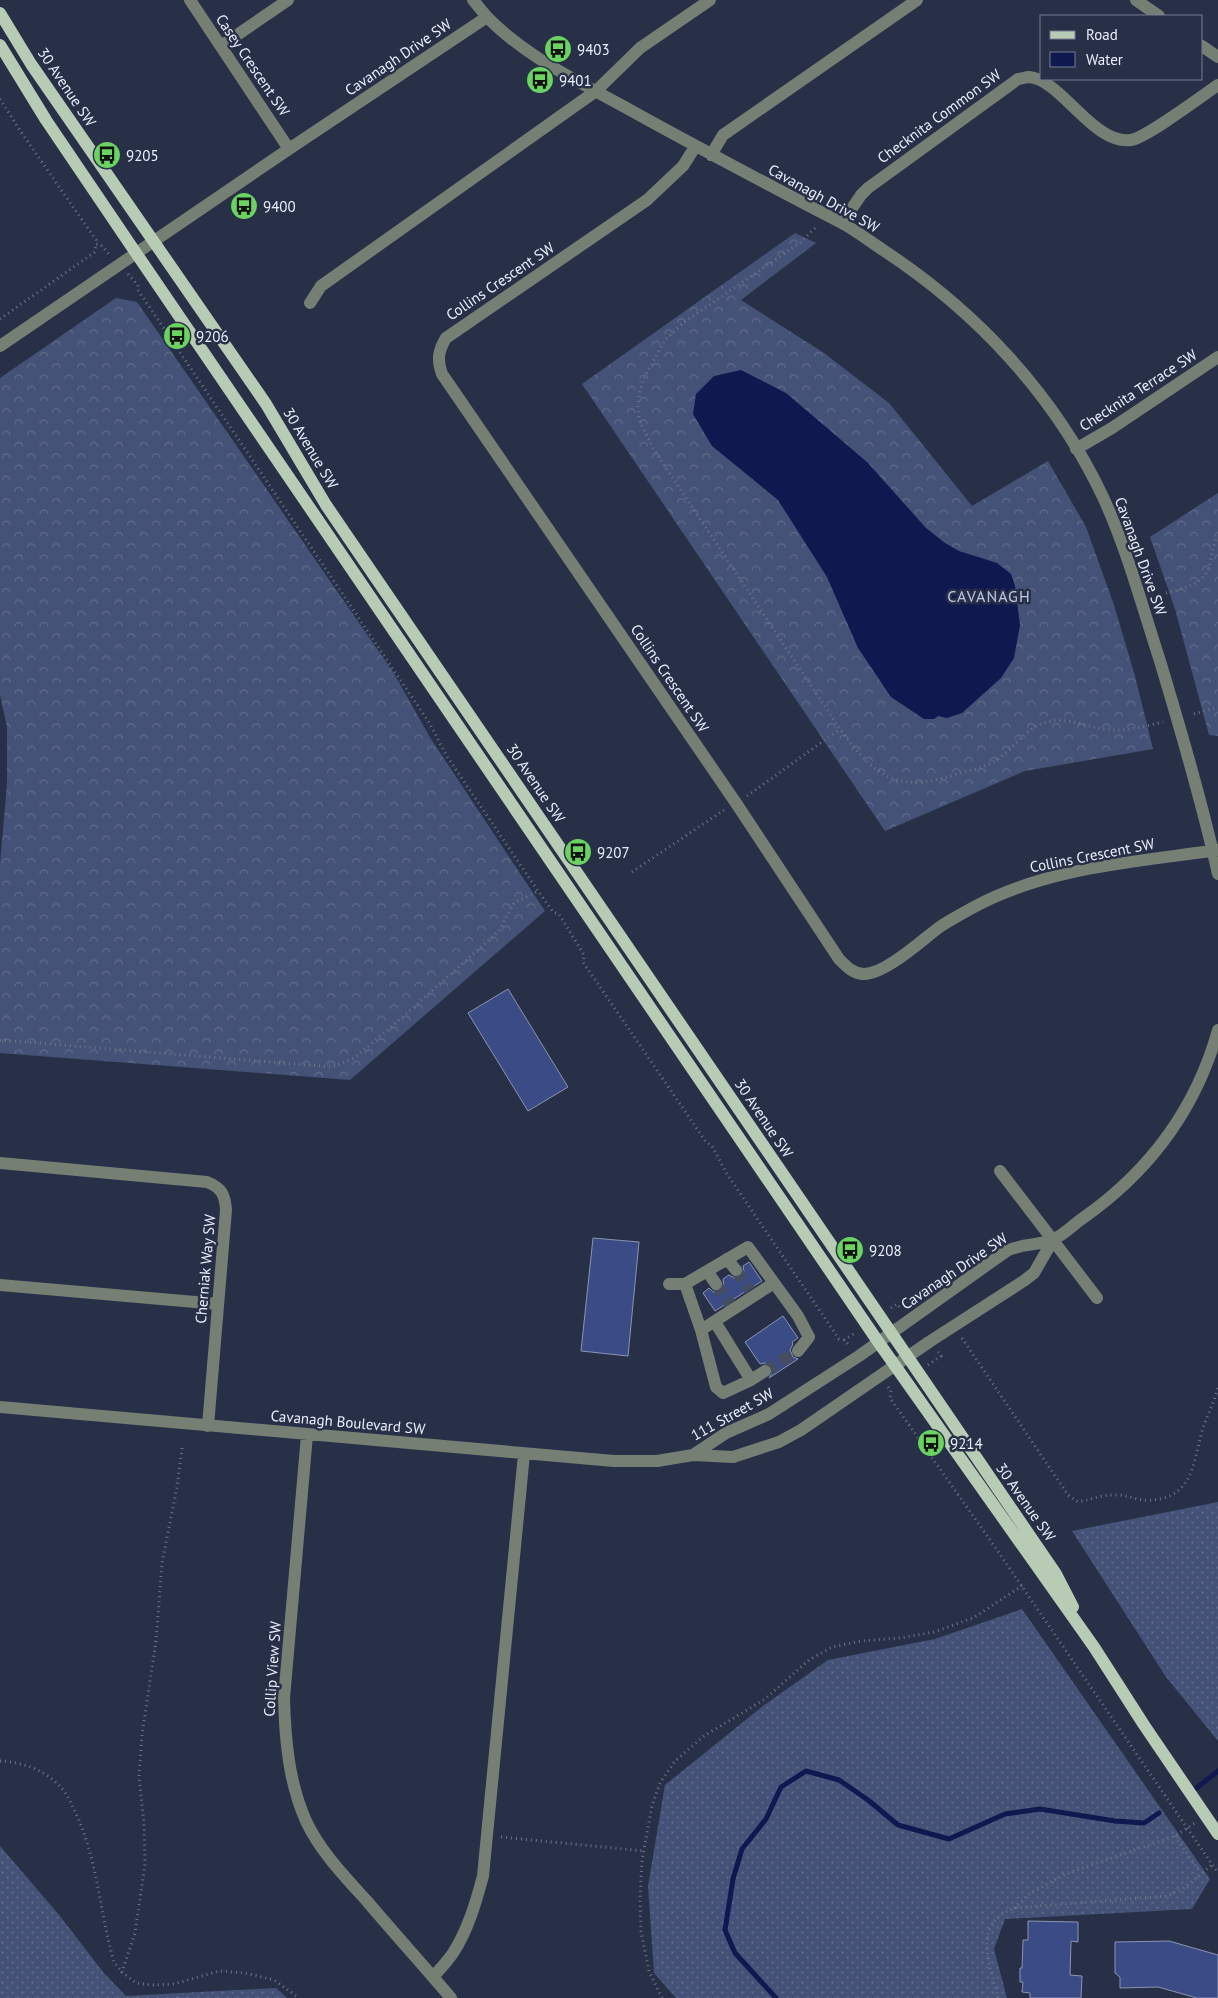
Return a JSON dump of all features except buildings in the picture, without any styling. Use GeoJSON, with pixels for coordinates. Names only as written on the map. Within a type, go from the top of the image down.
{"type":"FeatureCollection","features":[{"type":"Feature","properties":{"kind":"main road","name":"30 Avenue SW"},"geometry":{"type":"LineString","coordinates":[[0,13],[31,64],[266,404],[326,505],[1056,1574],[1094,1647]]}},
{"type":"Feature","properties":{"kind":"main road","name":"30 Avenue SW"},"geometry":{"type":"LineString","coordinates":[[0,45],[46,120],[136,253],[879,1342],[1094,1647],[1218,1834]]}},
{"type":"Feature","properties":{"kind":"street","name":"Casey Crescent SW"},"geometry":{"type":"LineString","coordinates":[[190,0],[289,149]]}},
{"type":"Feature","properties":{"kind":"street"},"geometry":{"type":"LineString","coordinates":[[221,46],[288,0]]}},
{"type":"Feature","properties":{"kind":"street"},"geometry":{"type":"LineString","coordinates":[[473,0],[487,17]]}},
{"type":"Feature","properties":{"kind":"street"},"geometry":{"type":"LineString","coordinates":[[310,303],[321,286],[596,91],[640,48],[710,0]]}},
{"type":"Feature","properties":{"kind":"street"},"geometry":{"type":"LineString","coordinates":[[712,155],[723,135],[917,0]]}},
{"type":"Feature","properties":{"kind":"street"},"geometry":{"type":"LineString","coordinates":[[1136,0],[1158,15]]}},
{"type":"Feature","properties":{"kind":"street","name":"Cavanagh Drive SW"},"geometry":{"type":"LineString","coordinates":[[0,346],[487,17],[511,39],[535,57],[695,146],[842,223],[927,281],[955,303],[986,331],[1033,385],[1076,449],[1102,495],[1127,558],[1178,719],[1215,850],[1218,874]]}},
{"type":"Feature","properties":{"kind":"street"},"geometry":{"type":"LineString","coordinates":[[1203,47],[1218,57]]}},
{"type":"Feature","properties":{"kind":"street","name":"Checknita Common SW"},"geometry":{"type":"LineString","coordinates":[[842,223],[868,188],[1018,80],[1028,77],[1045,83],[1105,134],[1121,140],[1139,138],[1218,85]]}},
{"type":"Feature","properties":{"kind":"street","name":"Collins Crescent SW"},"geometry":{"type":"LineString","coordinates":[[695,146],[682,166],[647,200],[446,338],[439,353],[439,365],[442,374],[736,803],[839,959],[854,972],[870,973],[885,967],[958,916],[1017,887],[1074,872],[1215,850]]}},
{"type":"Feature","properties":{"kind":"street","name":"Checknita Terrace SW"},"geometry":{"type":"LineString","coordinates":[[1076,449],[1112,428],[1218,357]]}},
{"type":"Feature","properties":{"kind":"street","name":"Cavanagh Drive SW"},"geometry":{"type":"LineString","coordinates":[[896,1366],[1034,1273],[1053,1240],[1116,1191],[1162,1145],[1182,1117],[1200,1083],[1218,1030]]}},
{"type":"Feature","properties":{"kind":"street","name":"Cherniak Way SW"},"geometry":{"type":"LineString","coordinates":[[0,1163],[208,1182],[222,1191],[226,1200],[226,1210],[208,1426]]}},
{"type":"Feature","properties":{"kind":"street"},"geometry":{"type":"LineString","coordinates":[[1000,1171],[1097,1298]]}},
{"type":"Feature","properties":{"kind":"street","name":"Cavanagh Drive SW"},"geometry":{"type":"LineString","coordinates":[[879,1342],[1008,1250],[1021,1245],[1053,1240]]}},
{"type":"Feature","properties":{"kind":"street"},"geometry":{"type":"LineString","coordinates":[[670,1284],[685,1284],[748,1247],[798,1316],[809,1337],[798,1351]]}},
{"type":"Feature","properties":{"kind":"street"},"geometry":{"type":"LineString","coordinates":[[727,1260],[736,1270]]}},
{"type":"Feature","properties":{"kind":"street"},"geometry":{"type":"LineString","coordinates":[[707,1271],[716,1284]]}},
{"type":"Feature","properties":{"kind":"street"},"geometry":{"type":"LineString","coordinates":[[701,1330],[716,1322],[732,1307],[752,1293],[774,1283]]}},
{"type":"Feature","properties":{"kind":"street"},"geometry":{"type":"LineString","coordinates":[[685,1284],[701,1330],[716,1387],[723,1393],[765,1371]]}},
{"type":"Feature","properties":{"kind":"street"},"geometry":{"type":"LineString","coordinates":[[0,1285],[218,1304]]}},
{"type":"Feature","properties":{"kind":"street"},"geometry":{"type":"LineString","coordinates":[[716,1322],[751,1380]]}},
{"type":"Feature","properties":{"kind":"street","name":"111 Street SW"},"geometry":{"type":"LineString","coordinates":[[693,1455],[726,1433],[768,1414],[879,1342]]}},
{"type":"Feature","properties":{"kind":"street","name":"111 Street SW"},"geometry":{"type":"LineString","coordinates":[[693,1455],[733,1458],[778,1442],[816,1420],[896,1366]]}},
{"type":"Feature","properties":{"kind":"street","name":"Cavanagh Boulevard SW"},"geometry":{"type":"LineString","coordinates":[[0,1407],[524,1454],[636,1462],[675,1459],[693,1455]]}},
{"type":"Feature","properties":{"kind":"street","name":"Collip View SW"},"geometry":{"type":"LineString","coordinates":[[307,1435],[284,1698],[284,1729],[297,1797],[306,1822],[333,1863],[451,1998]]}},
{"type":"Feature","properties":{"kind":"street"},"geometry":{"type":"LineString","coordinates":[[433,1977],[453,1953],[477,1900],[483,1876],[524,1454]]}},
{"type":"Feature","properties":{"kind":"path"},"geometry":{"type":"LineString","coordinates":[[0,99],[99,245],[95,252],[0,319]]}},
{"type":"Feature","properties":{"kind":"path"},"geometry":{"type":"LineString","coordinates":[[815,228],[801,242],[674,330],[658,352],[640,390],[639,420],[654,450],[840,729],[860,756],[873,768],[887,777],[901,781],[919,782],[942,779],[986,766],[1010,749],[1024,735],[1047,722],[1073,722],[1110,730],[1130,730],[1164,722]]}},
{"type":"Feature","properties":{"kind":"path"},"geometry":{"type":"LineString","coordinates":[[138,285],[138,290],[430,724],[446,755],[538,891],[553,912],[559,914],[584,955],[583,962],[706,1142],[712,1146],[726,1168],[727,1174],[840,1338],[844,1340]]}},
{"type":"Feature","properties":{"kind":"path"},"geometry":{"type":"LineString","coordinates":[[1166,593],[1198,582],[1209,572],[1214,543],[1218,536]]}},
{"type":"Feature","properties":{"kind":"path"},"geometry":{"type":"LineString","coordinates":[[1194,714],[1218,707]]}},
{"type":"Feature","properties":{"kind":"path"},"geometry":{"type":"LineString","coordinates":[[746,796],[840,729]]}},
{"type":"Feature","properties":{"kind":"path"},"geometry":{"type":"LineString","coordinates":[[632,872],[724,810]]}},
{"type":"Feature","properties":{"kind":"path"},"geometry":{"type":"LineString","coordinates":[[0,1040],[332,1067],[354,1058],[389,1029],[499,932],[514,903],[538,891]]}},
{"type":"Feature","properties":{"kind":"path"},"geometry":{"type":"LineString","coordinates":[[962,1338],[1068,1495],[1078,1502],[1101,1495],[1122,1495],[1143,1501],[1155,1500],[1170,1496],[1184,1486],[1196,1461],[1204,1425],[1214,1403],[1218,1386]]}},
{"type":"Feature","properties":{"kind":"path"},"geometry":{"type":"LineString","coordinates":[[891,1390],[890,1398],[1022,1586],[1218,1873]]}},
{"type":"Feature","properties":{"kind":"path"},"geometry":{"type":"LineString","coordinates":[[122,1972],[135,1933],[145,1864],[144,1824],[139,1776],[142,1735],[156,1641],[162,1562],[177,1487],[182,1448]]}},
{"type":"Feature","properties":{"kind":"path"},"geometry":{"type":"LineString","coordinates":[[662,1998],[649,1972],[642,1931],[640,1899],[644,1851],[652,1806],[660,1782],[675,1761],[704,1736],[765,1699],[809,1660],[832,1647],[861,1641],[934,1632],[973,1618],[1022,1586]]}},
{"type":"Feature","properties":{"kind":"path"},"geometry":{"type":"LineString","coordinates":[[0,1761],[32,1766],[50,1777],[70,1800],[85,1834],[95,1871],[114,1962],[122,1972],[136,1983],[151,1985],[174,1984],[219,1971],[245,1973],[274,1980],[299,1998]]}},
{"type":"Feature","properties":{"kind":"path"},"geometry":{"type":"LineString","coordinates":[[488,1836],[644,1851]]}},
{"type":"Feature","properties":{"kind":"path"},"geometry":{"type":"LineString","coordinates":[[998,1998],[986,1951],[986,1940],[992,1924],[999,1916],[1014,1908],[1029,1894],[1063,1875],[1175,1836],[1200,1872]]}},
{"type":"Feature","properties":{"kind":"path"},"geometry":{"type":"LineString","coordinates":[[1014,1908],[1168,1896],[1184,1888],[1200,1872],[1213,1864]]}},
{"type":"Feature","properties":{"kind":"green space"},"geometry":{"type":"Polygon","coordinates":[[[795,233],[816,243],[741,300],[824,353],[889,403],[972,506],[1048,461],[1086,527],[1114,605],[1135,676],[1153,749],[1025,771],[885,831],[582,384],[795,233]]]}},
{"type":"Feature","properties":{"kind":"green space"},"geometry":{"type":"Polygon","coordinates":[[[116,298],[137,302],[393,672],[431,739],[545,911],[350,1080],[0,1053],[0,864],[7,784],[7,727],[0,695],[0,378],[116,298]]]}},
{"type":"Feature","properties":{"kind":"green space"},"geometry":{"type":"Polygon","coordinates":[[[1218,493],[1218,736],[1209,735],[1175,609],[1150,537],[1218,493]]]}},
{"type":"Feature","properties":{"kind":"green space"},"geometry":{"type":"Polygon","coordinates":[[[1218,1502],[1218,1741],[1166,1677],[1072,1531],[1218,1502]]]}},
{"type":"Feature","properties":{"kind":"green space"},"geometry":{"type":"Polygon","coordinates":[[[1022,1609],[1210,1879],[1192,1909],[1005,1919],[994,1949],[1007,1998],[676,1998],[654,1973],[648,1886],[665,1785],[763,1706],[828,1660],[935,1639],[1022,1609]]]}},
{"type":"Feature","properties":{"kind":"green space"},"geometry":{"type":"Polygon","coordinates":[[[0,1846],[60,1916],[103,1972],[126,1996],[276,1988],[287,1998],[0,1998],[0,1846]]]}},
{"type":"Feature","properties":{"kind":"water"},"geometry":{"type":"Polygon","coordinates":[[[741,370],[786,393],[867,462],[926,528],[945,543],[959,551],[997,563],[1011,574],[1015,586],[1020,625],[1014,658],[1001,678],[962,713],[947,718],[938,716],[934,719],[924,719],[891,697],[858,648],[827,577],[778,500],[712,446],[693,414],[696,394],[714,376],[741,370]]]}},
{"type":"Feature","properties":{"kind":"waterway"},"geometry":{"type":"LineString","coordinates":[[776,1998],[735,1953],[725,1930],[733,1879],[742,1849],[766,1819],[781,1787],[806,1771],[839,1780],[868,1800],[898,1825],[949,1839],[1005,1814],[1040,1809],[1115,1821],[1144,1823],[1159,1813]]}},
{"type":"Feature","properties":{"kind":"waterway"},"geometry":{"type":"LineString","coordinates":[[1194,1790],[1218,1771]]}},
{"type":"Feature","properties":{"kind":"tunnel"},"geometry":{"type":"LineString","coordinates":[[736,1270],[750,1290]]}},
{"type":"Feature","properties":{"kind":"tunnel"},"geometry":{"type":"LineString","coordinates":[[716,1284],[730,1304]]}},
{"type":"Feature","properties":{"kind":"tunnel"},"geometry":{"type":"LineString","coordinates":[[765,1371],[798,1351]]}},
{"type":"Feature","properties":{"kind":"place","name":"9403"},"geometry":{"type":"Point","coordinates":[558,49]}},
{"type":"Feature","properties":{"kind":"place","name":"9401"},"geometry":{"type":"Point","coordinates":[540,80]}},
{"type":"Feature","properties":{"kind":"place","name":"9205"},"geometry":{"type":"Point","coordinates":[107,155]}},
{"type":"Feature","properties":{"kind":"place","name":"9400"},"geometry":{"type":"Point","coordinates":[244,206]}},
{"type":"Feature","properties":{"kind":"place","name":"9206"},"geometry":{"type":"Point","coordinates":[177,336]}},
{"type":"Feature","properties":{"kind":"place","name":"9207"},"geometry":{"type":"Point","coordinates":[578,852]}},
{"type":"Feature","properties":{"kind":"place","name":"9208"},"geometry":{"type":"Point","coordinates":[850,1250]}},
{"type":"Feature","properties":{"kind":"place","name":"9214"},"geometry":{"type":"Point","coordinates":[931,1443]}},
{"type":"Feature","properties":{"kind":"district","name":"CAVANAGH"},"geometry":{"type":"Point","coordinates":[989,596]}}]}
